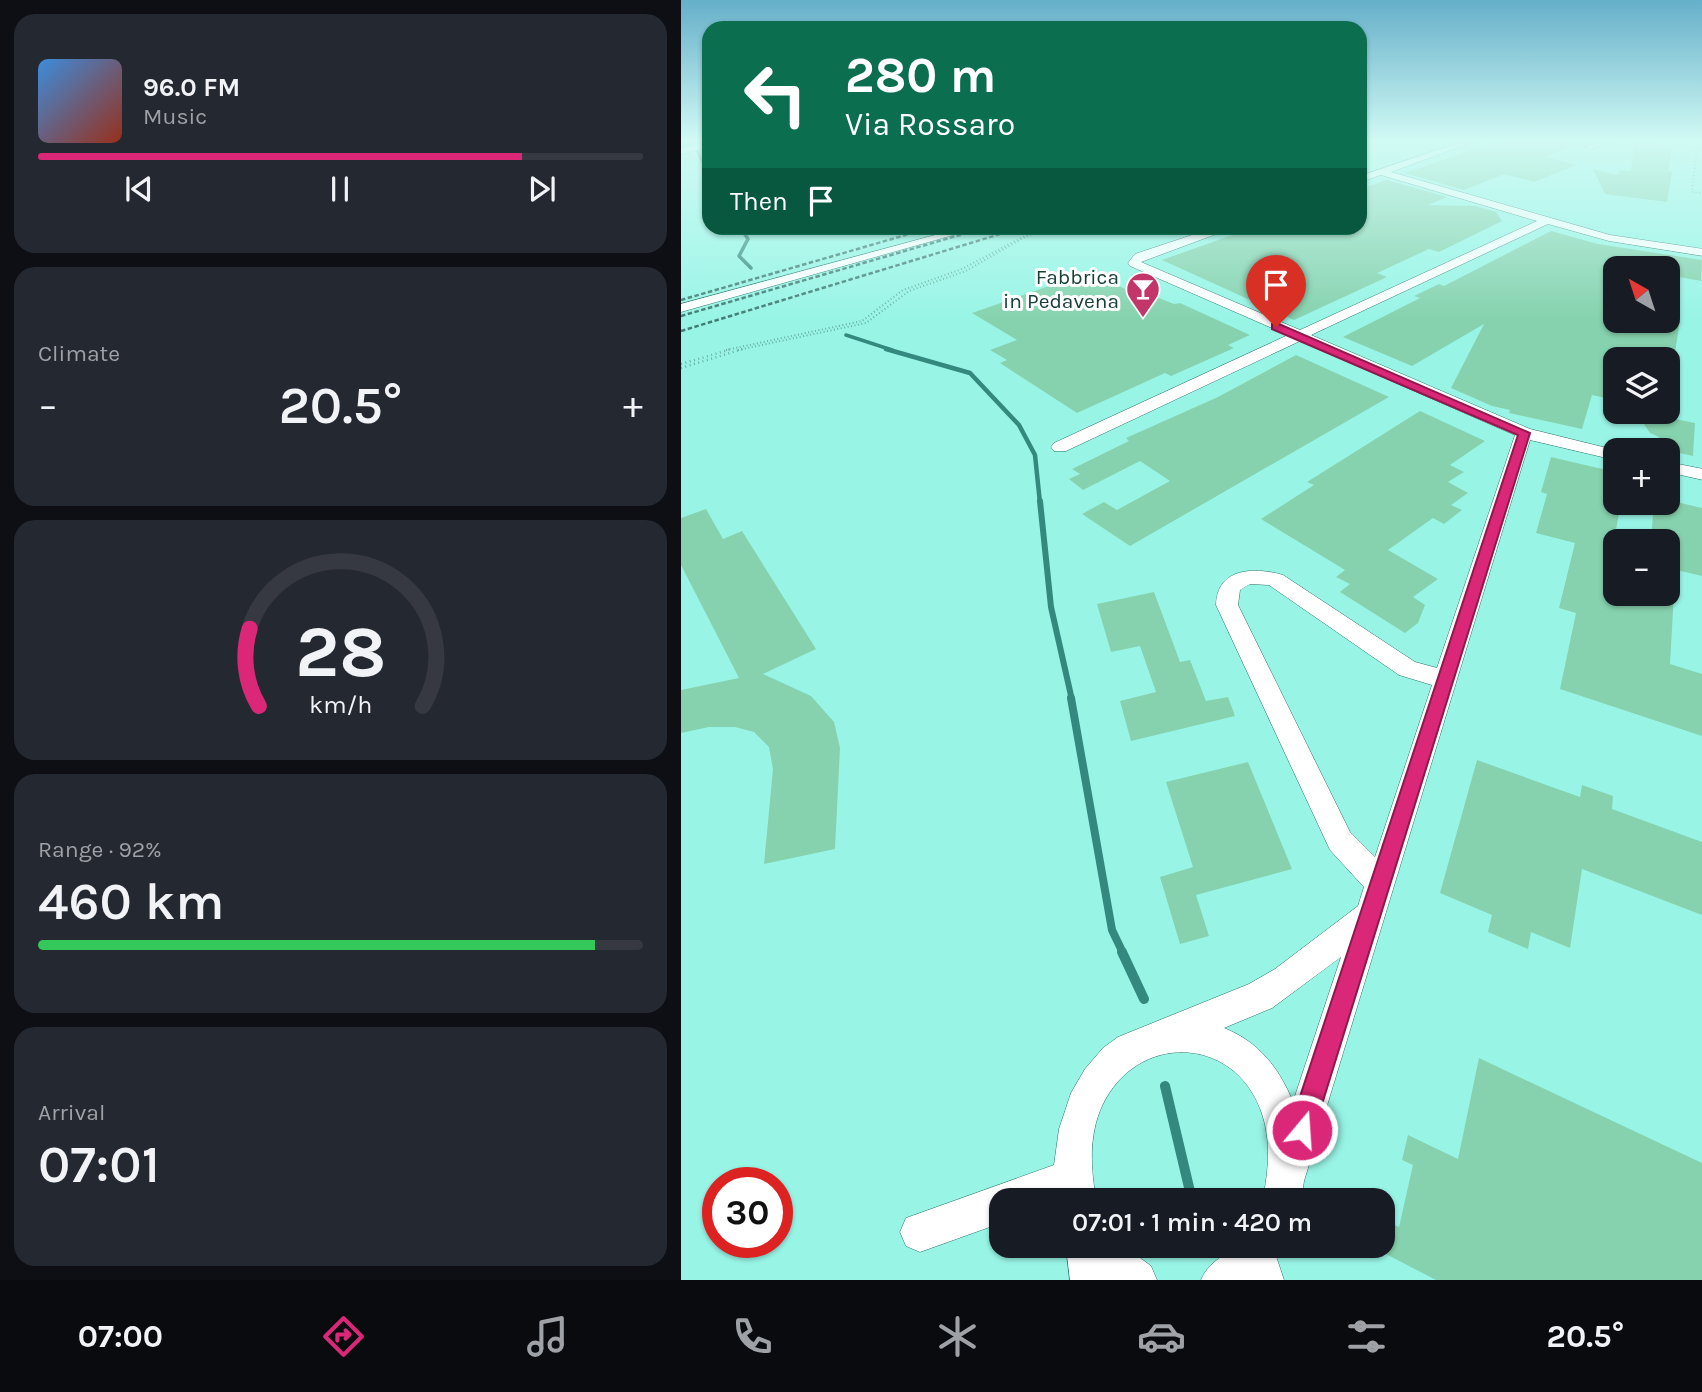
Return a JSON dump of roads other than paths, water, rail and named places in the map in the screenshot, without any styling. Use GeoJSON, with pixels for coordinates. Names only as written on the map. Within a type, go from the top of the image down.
{"type":"FeatureCollection","features":[{"type":"Feature","properties":{"kind":"street"},"geometry":{"type":"LineString","coordinates":[[1477,200],[1609,238],[1702,253]]}},
{"type":"Feature","properties":{"kind":"street"},"geometry":{"type":"LineString","coordinates":[[1060,447],[1547,220]]}},
{"type":"Feature","properties":{"kind":"street"},"geometry":{"type":"LineString","coordinates":[[681,309],[947,235]]}},
{"type":"Feature","properties":{"kind":"street"},"geometry":{"type":"LineString","coordinates":[[1203,235],[1139,257],[1134,263],[1524,433],[1603,452]]}},
{"type":"Feature","properties":{"kind":"street"},"geometry":{"type":"LineString","coordinates":[[1284,1188],[1524,433]]}},
{"type":"Feature","properties":{"kind":"street"},"geometry":{"type":"LineString","coordinates":[[1680,470],[1702,475]]}},
{"type":"Feature","properties":{"kind":"street"},"geometry":{"type":"LineString","coordinates":[[1376,899],[1340,841],[1227,605],[1226,594],[1230,586],[1243,578],[1263,576],[1276,580],[1407,668],[1446,680]]}},
{"type":"Feature","properties":{"kind":"street"},"geometry":{"type":"LineString","coordinates":[[1167,1035],[1260,996],[1286,980],[1376,899]]}},
{"type":"Feature","properties":{"kind":"street"},"geometry":{"type":"LineString","coordinates":[[1074,1188],[1076,1128],[1086,1100],[1099,1078],[1125,1053],[1152,1038],[1195,1035],[1213,1039],[1242,1056],[1262,1078],[1275,1100],[1284,1128],[1288,1157],[1284,1188]]}},
{"type":"Feature","properties":{"kind":"street"},"geometry":{"type":"LineString","coordinates":[[920,1232],[989,1207]]}},
{"type":"Feature","properties":{"kind":"street"},"geometry":{"type":"LineString","coordinates":[[1087,1258],[1090,1280]]}},
{"type":"Feature","properties":{"kind":"street"},"geometry":{"type":"LineString","coordinates":[[1108,1258],[1137,1280]]}},
{"type":"Feature","properties":{"kind":"street"},"geometry":{"type":"LineString","coordinates":[[1221,1280],[1238,1270],[1256,1265]]}},
{"type":"Feature","properties":{"kind":"waterway"},"geometry":{"type":"LineString","coordinates":[[745,235],[748,239],[739,256],[751,268]]}},
{"type":"Feature","properties":{"kind":"waterway"},"geometry":{"type":"LineString","coordinates":[[846,335],[892,350]]}},
{"type":"Feature","properties":{"kind":"waterway"},"geometry":{"type":"LineString","coordinates":[[886,349],[970,373],[1019,425],[1035,455],[1040,503]]}},
{"type":"Feature","properties":{"kind":"waterway"},"geometry":{"type":"LineString","coordinates":[[1040,501],[1051,607],[1072,700]]}},
{"type":"Feature","properties":{"kind":"waterway"},"geometry":{"type":"LineString","coordinates":[[1071,698],[1112,930],[1123,953]]}},
{"type":"Feature","properties":{"kind":"waterway"},"geometry":{"type":"LineString","coordinates":[[1122,952],[1144,999]]}},
{"type":"Feature","properties":{"kind":"waterway"},"geometry":{"type":"LineString","coordinates":[[1165,1086],[1189,1188]]}},
{"type":"Feature","properties":{"kind":"railway"},"geometry":{"type":"LineString","coordinates":[[681,300],[906,235]]}},
{"type":"Feature","properties":{"kind":"railway"},"geometry":{"type":"LineString","coordinates":[[681,316],[960,235]]}},
{"type":"Feature","properties":{"kind":"railway"},"geometry":{"type":"LineString","coordinates":[[681,331],[997,235]]}},
{"type":"Feature","properties":{"kind":"place","name":"Fabbrica in Pedavena"},"geometry":{"type":"Point","coordinates":[1143,319]}}]}
